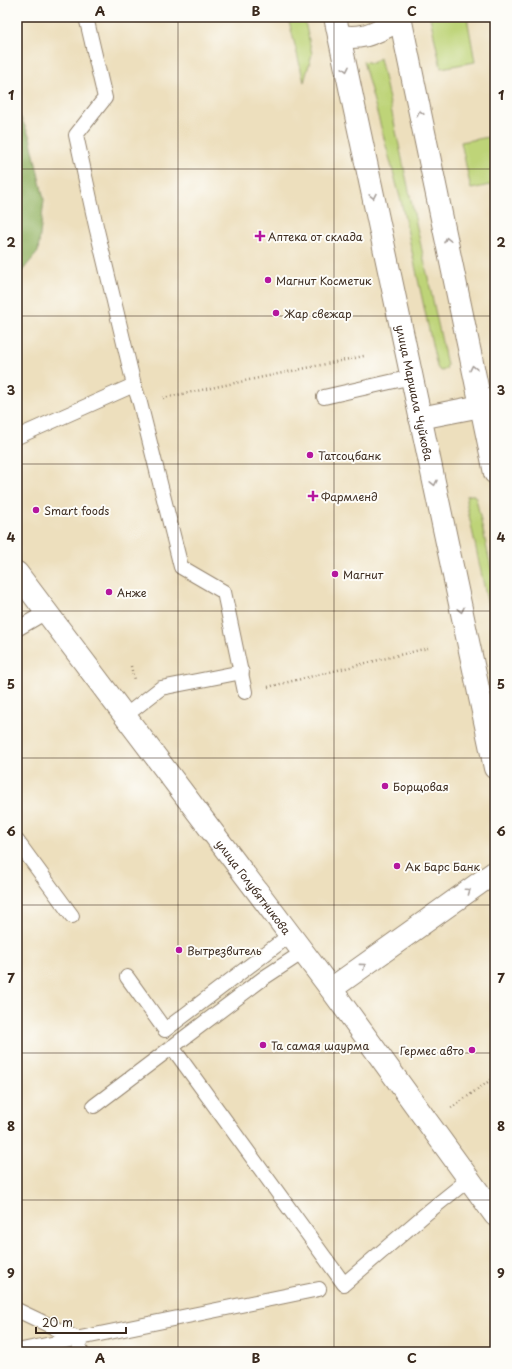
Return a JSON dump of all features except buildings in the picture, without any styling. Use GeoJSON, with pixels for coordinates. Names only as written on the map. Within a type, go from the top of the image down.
{"type":"FeatureCollection","features":[{"type":"Feature","properties":{"kind":"main road"},"geometry":{"type":"LineString","coordinates":[[337,26],[356,38],[365,36],[401,18],[488,404],[495,473]]}},
{"type":"Feature","properties":{"kind":"main road","name":"улица Маршала Чуйкова"},"geometry":{"type":"LineString","coordinates":[[337,26],[495,768]]}},
{"type":"Feature","properties":{"kind":"main road"},"geometry":{"type":"LineString","coordinates":[[420,418],[488,404]]}},
{"type":"Feature","properties":{"kind":"main road","name":"улица Голубятникова"},"geometry":{"type":"LineString","coordinates":[[17,573],[331,989],[469,1179],[492,1208],[495,1222]]}},
{"type":"Feature","properties":{"kind":"main road"},"geometry":{"type":"LineString","coordinates":[[331,989],[495,872]]}},
{"type":"Feature","properties":{"kind":"lane"},"geometry":{"type":"LineString","coordinates":[[86,17],[105,98],[76,135],[96,226],[134,385],[140,403],[181,567],[224,592],[245,692]]}},
{"type":"Feature","properties":{"kind":"lane"},"geometry":{"type":"LineString","coordinates":[[324,397],[412,377]]}},
{"type":"Feature","properties":{"kind":"lane"},"geometry":{"type":"LineString","coordinates":[[17,437],[134,385]]}},
{"type":"Feature","properties":{"kind":"lane"},"geometry":{"type":"LineString","coordinates":[[17,629],[46,612]]}},
{"type":"Feature","properties":{"kind":"lane"},"geometry":{"type":"LineString","coordinates":[[125,716],[161,688],[242,672]]}},
{"type":"Feature","properties":{"kind":"lane"},"geometry":{"type":"LineString","coordinates":[[17,840],[72,916]]}},
{"type":"Feature","properties":{"kind":"lane"},"geometry":{"type":"LineString","coordinates":[[127,977],[165,1030],[290,935]]}},
{"type":"Feature","properties":{"kind":"lane"},"geometry":{"type":"LineString","coordinates":[[94,1106],[265,977],[303,952]]}},
{"type":"Feature","properties":{"kind":"lane"},"geometry":{"type":"LineString","coordinates":[[172,1047],[344,1284],[469,1179]]}},
{"type":"Feature","properties":{"kind":"lane"},"geometry":{"type":"LineString","coordinates":[[17,1351],[80,1346],[319,1290]]}},
{"type":"Feature","properties":{"kind":"lane"},"geometry":{"type":"LineString","coordinates":[[17,1310],[80,1346]]}},
{"type":"Feature","properties":{"kind":"path"},"geometry":{"type":"LineString","coordinates":[[140,403],[364,356]]}},
{"type":"Feature","properties":{"kind":"path"},"geometry":{"type":"LineString","coordinates":[[447,1111],[495,1077]]}},
{"type":"Feature","properties":{"kind":"green space"},"geometry":{"type":"Polygon","coordinates":[[[288,17],[304,17],[312,54],[304,82],[288,17]]]}},
{"type":"Feature","properties":{"kind":"green space"},"geometry":{"type":"Polygon","coordinates":[[[430,17],[467,17],[475,62],[441,68],[430,17]]]}},
{"type":"Feature","properties":{"kind":"green space"},"geometry":{"type":"Polygon","coordinates":[[[380,58],[447,365],[446,369],[442,371],[437,367],[401,201],[363,61],[372,63],[380,58]]]}},
{"type":"Feature","properties":{"kind":"green space"},"geometry":{"type":"Polygon","coordinates":[[[17,110],[30,137],[44,200],[38,252],[17,277],[17,110]]]}},
{"type":"Feature","properties":{"kind":"green space"},"geometry":{"type":"Polygon","coordinates":[[[489,137],[495,171],[495,184],[471,189],[461,142],[489,137]]]}},
{"type":"Feature","properties":{"kind":"green space"},"geometry":{"type":"Polygon","coordinates":[[[474,495],[476,498],[495,586],[495,638],[466,501],[467,496],[474,495]]]}},
{"type":"Feature","properties":{"kind":"place","name":"Аптека от склада"},"geometry":{"type":"Point","coordinates":[260,236]}},
{"type":"Feature","properties":{"kind":"place","name":"Магнит Косметик"},"geometry":{"type":"Point","coordinates":[268,280]}},
{"type":"Feature","properties":{"kind":"place","name":"Жар свежар"},"geometry":{"type":"Point","coordinates":[276,313]}},
{"type":"Feature","properties":{"kind":"place","name":"Татсоцбанк"},"geometry":{"type":"Point","coordinates":[310,455]}},
{"type":"Feature","properties":{"kind":"place","name":"Фармленд"},"geometry":{"type":"Point","coordinates":[313,496]}},
{"type":"Feature","properties":{"kind":"place","name":"Smart foods"},"geometry":{"type":"Point","coordinates":[36,510]}},
{"type":"Feature","properties":{"kind":"place","name":"Магнит"},"geometry":{"type":"Point","coordinates":[335,574]}},
{"type":"Feature","properties":{"kind":"place","name":"Анже"},"geometry":{"type":"Point","coordinates":[109,592]}},
{"type":"Feature","properties":{"kind":"place","name":"Борщовая"},"geometry":{"type":"Point","coordinates":[385,786]}},
{"type":"Feature","properties":{"kind":"place","name":"Ак Барс Банк"},"geometry":{"type":"Point","coordinates":[397,866]}},
{"type":"Feature","properties":{"kind":"place","name":"Вытрезвитель"},"geometry":{"type":"Point","coordinates":[179,950]}},
{"type":"Feature","properties":{"kind":"place","name":"Та самая шаурма"},"geometry":{"type":"Point","coordinates":[263,1045]}},
{"type":"Feature","properties":{"kind":"place","name":"Гермес авто"},"geometry":{"type":"Point","coordinates":[472,1050]}}]}
